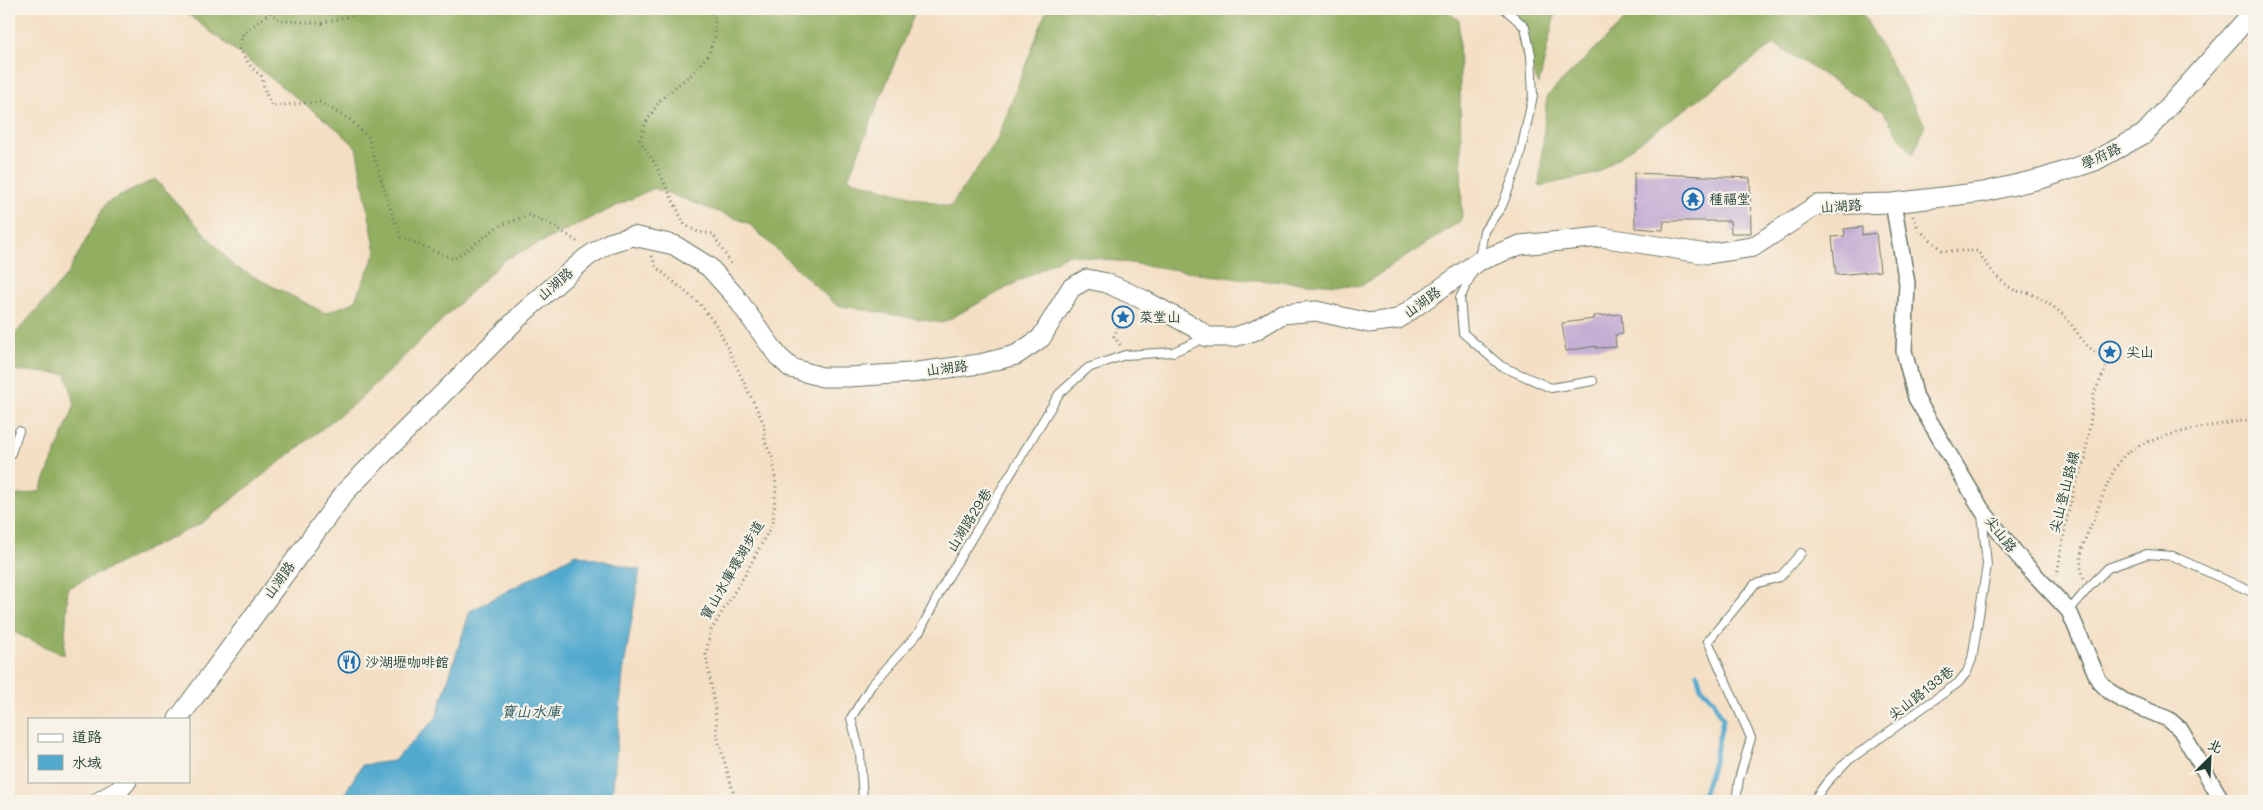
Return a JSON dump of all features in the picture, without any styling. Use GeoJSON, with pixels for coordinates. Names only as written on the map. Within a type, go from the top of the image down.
{"type":"FeatureCollection","features":[{"type":"Feature","properties":{"kind":"street","name":"學府路"},"geometry":{"type":"LineString","coordinates":[[1899,202],[1984,192],[2044,178],[2095,161],[2144,134],[2254,11]]}},
{"type":"Feature","properties":{"kind":"street","name":"山湖路"},"geometry":{"type":"LineString","coordinates":[[179,718],[346,491],[523,313],[563,276],[594,252],[609,244],[633,236],[674,245],[709,268],[735,296],[778,356],[791,368],[822,377],[849,377],[910,373],[980,364],[1016,355],[1041,338],[1071,288],[1087,279],[1107,283],[1144,300],[1197,329],[1207,337],[1234,337],[1254,331],[1282,314],[1316,311],[1369,323],[1398,319],[1479,261],[1520,245],[1601,237],[1707,254],[1753,247],[1818,205],[1899,202]]}},
{"type":"Feature","properties":{"kind":"street","name":"尖山路"},"geometry":{"type":"LineString","coordinates":[[1899,202],[1907,284],[1904,351],[1916,398],[1982,510],[2022,561],[2070,611],[2099,681],[2109,691],[2124,701],[2168,718],[2180,729],[2222,801]]}},
{"type":"Feature","properties":{"kind":"street"},"geometry":{"type":"LineString","coordinates":[[100,801],[119,790],[125,782]]}},
{"type":"Feature","properties":{"kind":"lane"},"geometry":{"type":"LineString","coordinates":[[1505,9],[1525,27],[1531,55],[1533,96],[1518,164],[1502,206],[1484,231],[1479,261],[1460,298],[1463,333],[1501,366],[1551,388],[1594,381]]}},
{"type":"Feature","properties":{"kind":"lane","name":"山湖路29巷"},"geometry":{"type":"LineString","coordinates":[[862,801],[860,753],[851,718],[871,686],[920,631],[944,584],[1060,394],[1088,368],[1125,355],[1173,352],[1207,337]]}},
{"type":"Feature","properties":{"kind":"lane"},"geometry":{"type":"LineString","coordinates":[[9,458],[19,431]]}},
{"type":"Feature","properties":{"kind":"lane","name":"尖山路133巷"},"geometry":{"type":"LineString","coordinates":[[1813,801],[1827,782],[1846,762],[1958,683],[1967,672],[1972,659],[1987,565],[1982,510]]}},
{"type":"Feature","properties":{"kind":"lane"},"geometry":{"type":"LineString","coordinates":[[1736,801],[1739,779],[1751,738],[1708,641],[1755,584],[1780,577],[1801,553]]}},
{"type":"Feature","properties":{"kind":"lane"},"geometry":{"type":"LineString","coordinates":[[2070,611],[2089,587],[2108,568],[2148,554],[2173,556],[2254,593]]}},
{"type":"Feature","properties":{"kind":"path"},"geometry":{"type":"LineString","coordinates":[[266,9],[281,21],[322,23],[376,9]]}},
{"type":"Feature","properties":{"kind":"path"},"geometry":{"type":"LineString","coordinates":[[708,9],[715,19],[715,36],[708,55],[694,72],[661,99],[645,124],[640,140],[654,162],[685,225],[698,232],[713,234],[736,272]]}},
{"type":"Feature","properties":{"kind":"path"},"geometry":{"type":"LineString","coordinates":[[270,12],[243,34],[239,49],[251,67],[261,76],[265,92],[272,106],[320,102],[350,120],[368,137],[392,214],[402,237],[454,259],[499,226],[529,215],[556,227],[594,252]]}},
{"type":"Feature","properties":{"kind":"path","name":"尖山登山路線"},"geometry":{"type":"LineString","coordinates":[[1899,202],[1919,230],[1943,251],[1978,251],[1983,260],[2015,291],[2028,292],[2063,314],[2088,348],[2105,355],[2110,354],[2105,371],[2094,392],[2085,461],[2075,485],[2056,572],[2060,581]]}},
{"type":"Feature","properties":{"kind":"path","name":"寶山水庫環湖步道"},"geometry":{"type":"LineString","coordinates":[[644,237],[656,267],[700,304],[718,328],[764,424],[765,442],[772,458],[776,486],[773,522],[746,573],[710,632],[706,654],[715,708],[717,736],[736,801]]}},
{"type":"Feature","properties":{"kind":"path"},"geometry":{"type":"LineString","coordinates":[[1123,317],[1114,336],[1125,355]]}},
{"type":"Feature","properties":{"kind":"path"},"geometry":{"type":"LineString","coordinates":[[2089,587],[2082,572],[2081,556],[2090,526],[2113,471],[2125,455],[2150,440],[2254,419]]}},
{"type":"Feature","properties":{"kind":"green space"},"geometry":{"type":"Polygon","coordinates":[[[181,9],[916,9],[848,179],[950,207],[997,140],[1047,9],[1146,9],[1163,17],[1170,9],[1443,9],[1459,20],[1462,220],[1361,286],[1239,279],[1069,254],[942,323],[836,305],[748,223],[654,188],[504,260],[360,399],[202,523],[68,588],[64,655],[9,630],[9,497],[40,491],[75,405],[66,374],[9,370],[9,341],[67,275],[106,203],[155,179],[235,267],[325,313],[354,302],[376,252],[356,147],[337,129],[181,9]]]}},
{"type":"Feature","properties":{"kind":"green space"},"geometry":{"type":"Polygon","coordinates":[[[1509,9],[1556,9],[1539,84],[1526,63],[1509,9]]]}},
{"type":"Feature","properties":{"kind":"green space"},"geometry":{"type":"Polygon","coordinates":[[[1636,9],[1860,9],[1925,125],[1913,155],[1883,112],[1774,44],[1596,174],[1539,186],[1547,96],[1636,9]]]}},
{"type":"Feature","properties":{"kind":"water","name":"寶山水庫"},"geometry":{"type":"Polygon","coordinates":[[[576,554],[640,570],[623,673],[612,801],[340,801],[362,765],[393,761],[436,718],[470,611],[576,554]]]}},
{"type":"Feature","properties":{"kind":"building","name":"種福堂"},"geometry":{"type":"Polygon","coordinates":[[[1634,173],[1750,178],[1751,233],[1731,233],[1730,221],[1664,221],[1663,230],[1635,228],[1634,173]]]}},
{"type":"Feature","properties":{"kind":"building"},"geometry":{"type":"Polygon","coordinates":[[[1862,227],[1862,235],[1876,233],[1880,271],[1836,275],[1832,237],[1845,236],[1844,229],[1862,227]]]}},
{"type":"Feature","properties":{"kind":"building"},"geometry":{"type":"Polygon","coordinates":[[[1621,314],[1623,334],[1615,335],[1616,347],[1596,348],[1596,346],[1566,351],[1562,323],[1594,319],[1594,316],[1621,314]]]}},
{"type":"Feature","properties":{"kind":"waterway"},"geometry":{"type":"LineString","coordinates":[[1697,673],[1701,687],[1713,700],[1723,719],[1714,762],[1701,801]]}},
{"type":"Feature","properties":{"kind":"place","name":"種福堂"},"geometry":{"type":"Point","coordinates":[1693,199]}},
{"type":"Feature","properties":{"kind":"place","name":"菜堂山"},"geometry":{"type":"Point","coordinates":[1123,317]}},
{"type":"Feature","properties":{"kind":"place","name":"尖山"},"geometry":{"type":"Point","coordinates":[2110,352]}},
{"type":"Feature","properties":{"kind":"place","name":"沙湖壢咖啡館"},"geometry":{"type":"Point","coordinates":[349,662]}}]}
